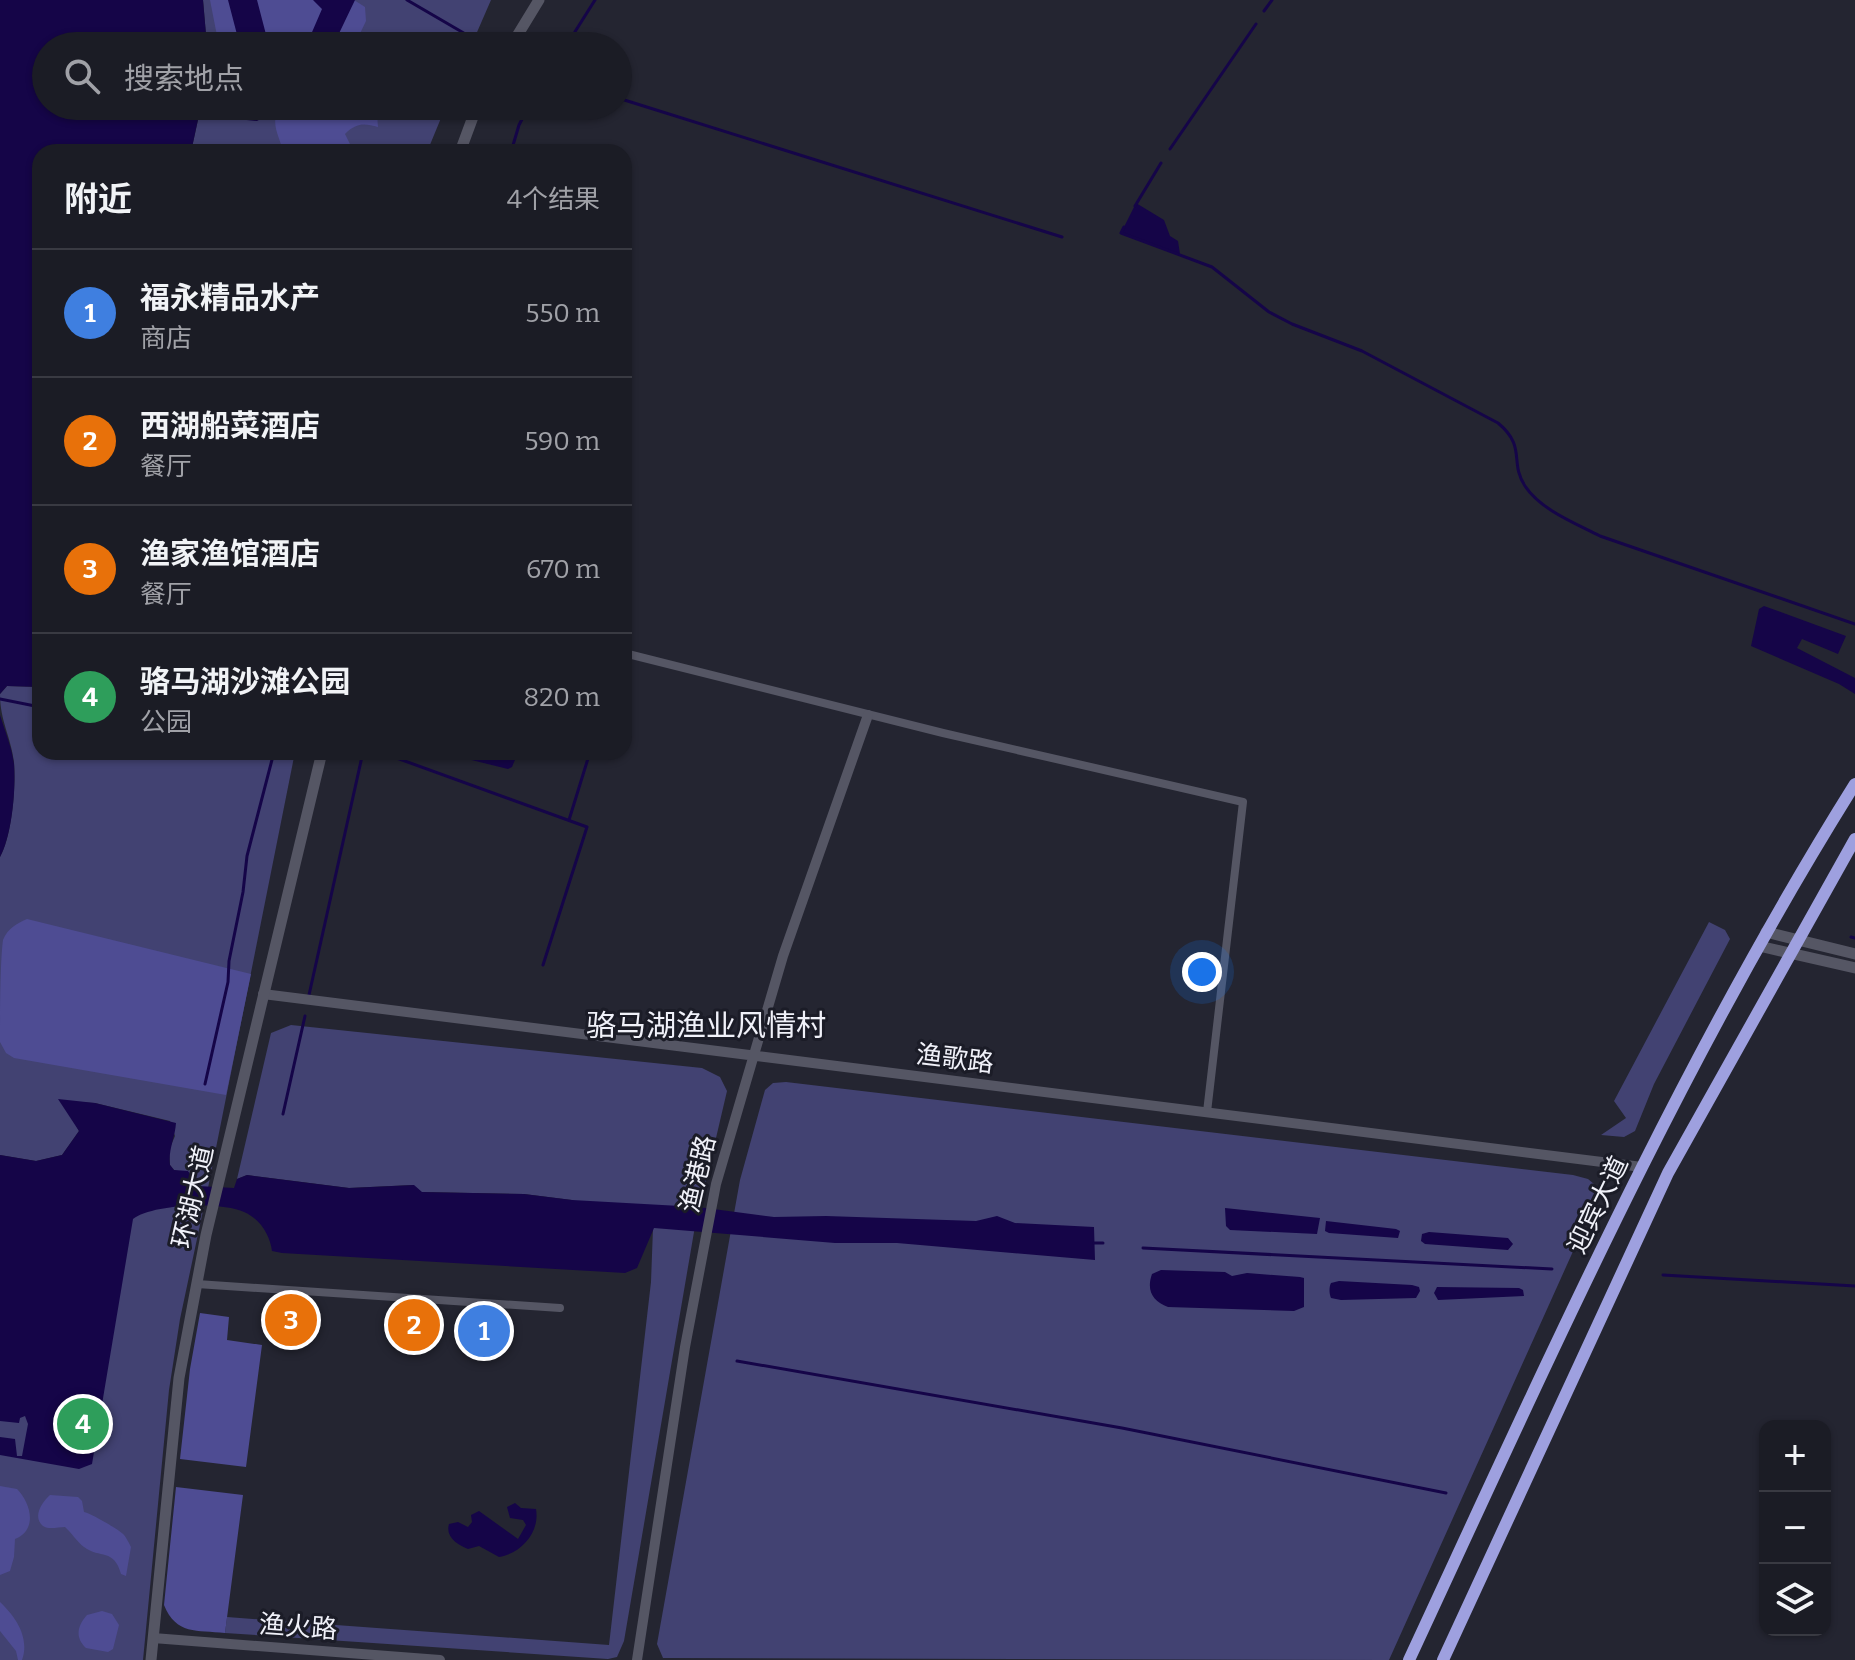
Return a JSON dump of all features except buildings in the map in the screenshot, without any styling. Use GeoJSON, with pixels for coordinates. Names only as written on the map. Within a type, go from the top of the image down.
{"type":"FeatureCollection","features":[{"type":"Feature","properties":{"kind":"highway","name":"迎宾大道"},"geometry":{"type":"LineString","coordinates":[[1409,1660],[1642,1167],[1766,932],[1855,784]]}},
{"type":"Feature","properties":{"kind":"highway","name":"迎宾大道"},"geometry":{"type":"LineString","coordinates":[[1443,1660],[1668,1173],[1855,839]]}},
{"type":"Feature","properties":{"kind":"main road"},"geometry":{"type":"LineString","coordinates":[[520,32],[539,0]]}},
{"type":"Feature","properties":{"kind":"main road"},"geometry":{"type":"LineString","coordinates":[[463,144],[472,120]]}},
{"type":"Feature","properties":{"kind":"main road","name":"环湖大道"},"geometry":{"type":"LineString","coordinates":[[151,1660],[179,1378],[206,1235],[320,760]]}},
{"type":"Feature","properties":{"kind":"main road"},"geometry":{"type":"LineString","coordinates":[[1766,932],[1855,954]]}},
{"type":"Feature","properties":{"kind":"main road"},"geometry":{"type":"LineString","coordinates":[[1759,946],[1855,968]]}},
{"type":"Feature","properties":{"kind":"street"},"geometry":{"type":"LineString","coordinates":[[632,655],[868,715],[1243,802],[1207,1112]]}},
{"type":"Feature","properties":{"kind":"street","name":"渔港路"},"geometry":{"type":"LineString","coordinates":[[637,1660],[649,1569],[716,1184],[783,956],[868,715]]}},
{"type":"Feature","properties":{"kind":"street","name":"渔歌路"},"geometry":{"type":"LineString","coordinates":[[263,994],[1642,1167]]}},
{"type":"Feature","properties":{"kind":"street"},"geometry":{"type":"LineString","coordinates":[[197,1284],[560,1308]]}},
{"type":"Feature","properties":{"kind":"street","name":"渔火路"},"geometry":{"type":"LineString","coordinates":[[153,1638],[440,1660]]}},
{"type":"Feature","properties":{"kind":"shaded area"},"geometry":{"type":"Polygon","coordinates":[[[0,0],[203,0],[206,32],[32,32],[32,120],[198,120],[193,144],[32,144],[32,687],[7,686],[0,694],[0,0]]]}},
{"type":"Feature","properties":{"kind":"shaded area"},"geometry":{"type":"Polygon","coordinates":[[[203,0],[491,0],[477,32],[206,32],[203,0]]]}},
{"type":"Feature","properties":{"kind":"shaded area"},"geometry":{"type":"Polygon","coordinates":[[[210,0],[354,0],[365,7],[366,21],[361,32],[216,32],[210,0]]]}},
{"type":"Feature","properties":{"kind":"shaded area"},"geometry":{"type":"Polygon","coordinates":[[[228,0],[257,0],[265,32],[236,32],[228,0]]]}},
{"type":"Feature","properties":{"kind":"shaded area"},"geometry":{"type":"Polygon","coordinates":[[[313,0],[355,0],[340,32],[312,32],[322,9],[313,0]]]}},
{"type":"Feature","properties":{"kind":"shaded area"},"geometry":{"type":"Polygon","coordinates":[[[198,120],[440,120],[430,144],[193,144],[198,120]]]}},
{"type":"Feature","properties":{"kind":"shaded area"},"geometry":{"type":"Polygon","coordinates":[[[377,120],[378,127],[360,125],[353,128],[345,134],[350,144],[281,144],[275,122],[377,120]]]}},
{"type":"Feature","properties":{"kind":"shaded area"},"geometry":{"type":"Polygon","coordinates":[[[1136,203],[1164,220],[1170,236],[1178,241],[1180,254],[1121,233],[1136,203]]]}},
{"type":"Feature","properties":{"kind":"shaded area"},"geometry":{"type":"Polygon","coordinates":[[[1764,606],[1846,636],[1838,654],[1802,639],[1797,648],[1855,678],[1855,694],[1751,646],[1759,609],[1764,606]]]}},
{"type":"Feature","properties":{"kind":"shaded area"},"geometry":{"type":"Polygon","coordinates":[[[7,686],[32,687],[32,760],[293,760],[208,1188],[198,1187],[192,1175],[174,1170],[170,1165],[169,1150],[175,1136],[170,1121],[95,1103],[70,1102],[66,1107],[79,1131],[62,1155],[36,1161],[0,1155],[0,857],[12,811],[14,762],[0,694],[7,686]]]}},
{"type":"Feature","properties":{"kind":"shaded area"},"geometry":{"type":"Polygon","coordinates":[[[0,715],[14,764],[14,799],[0,857],[0,715]]]}},
{"type":"Feature","properties":{"kind":"shaded area"},"geometry":{"type":"Polygon","coordinates":[[[471,760],[515,760],[508,769],[471,760]]]}},
{"type":"Feature","properties":{"kind":"shaded area"},"geometry":{"type":"Polygon","coordinates":[[[27,919],[251,974],[226,1095],[14,1058],[6,1053],[0,1042],[3,940],[7,932],[27,919]]]}},
{"type":"Feature","properties":{"kind":"shaded area"},"geometry":{"type":"Polygon","coordinates":[[[1709,922],[1725,930],[1730,939],[1654,1084],[1635,1131],[1624,1137],[1601,1135],[1626,1118],[1614,1101],[1709,922]]]}},
{"type":"Feature","properties":{"kind":"shaded area"},"geometry":{"type":"Polygon","coordinates":[[[291,1025],[702,1068],[720,1077],[727,1091],[694,1232],[624,1641],[617,1657],[608,1659],[225,1633],[227,1617],[609,1645],[651,1282],[653,1228],[572,1200],[524,1194],[421,1192],[413,1185],[349,1188],[247,1175],[237,1179],[271,1033],[291,1025]]]}},
{"type":"Feature","properties":{"kind":"shaded area"},"geometry":{"type":"Polygon","coordinates":[[[786,1082],[1573,1175],[1594,1184],[1593,1207],[1389,1660],[663,1658],[657,1644],[740,1180],[765,1090],[773,1083],[786,1082]]]}},
{"type":"Feature","properties":{"kind":"shaded area"},"geometry":{"type":"Polygon","coordinates":[[[58,1099],[95,1103],[176,1123],[170,1165],[174,1170],[188,1171],[198,1186],[234,1188],[237,1179],[247,1175],[349,1188],[414,1185],[422,1192],[524,1194],[572,1200],[698,1207],[774,1217],[976,1221],[997,1216],[1015,1223],[1094,1227],[1095,1260],[897,1243],[835,1243],[654,1228],[637,1268],[625,1273],[282,1253],[272,1251],[263,1228],[244,1212],[204,1205],[155,1210],[133,1219],[92,1464],[79,1469],[0,1455],[0,1437],[15,1439],[17,1456],[22,1456],[28,1424],[25,1416],[20,1418],[19,1423],[0,1421],[0,1155],[36,1161],[62,1155],[79,1131],[58,1099]]]}},
{"type":"Feature","properties":{"kind":"shaded area"},"geometry":{"type":"Polygon","coordinates":[[[0,1175],[204,1206],[180,1319],[169,1390],[143,1660],[0,1660],[0,1175]]]}},
{"type":"Feature","properties":{"kind":"shaded area"},"geometry":{"type":"Polygon","coordinates":[[[1225,1208],[1320,1218],[1317,1234],[1230,1230],[1226,1226],[1225,1208]]]}},
{"type":"Feature","properties":{"kind":"shaded area"},"geometry":{"type":"Polygon","coordinates":[[[1326,1221],[1400,1231],[1398,1238],[1329,1233],[1325,1231],[1326,1221]]]}},
{"type":"Feature","properties":{"kind":"shaded area"},"geometry":{"type":"Polygon","coordinates":[[[1422,1234],[1508,1238],[1513,1244],[1508,1250],[1425,1244],[1421,1241],[1422,1234]]]}},
{"type":"Feature","properties":{"kind":"shaded area"},"geometry":{"type":"Polygon","coordinates":[[[1161,1270],[1304,1278],[1304,1307],[1294,1311],[1168,1307],[1158,1302],[1150,1290],[1152,1274],[1161,1270]]]}},
{"type":"Feature","properties":{"kind":"shaded area"},"geometry":{"type":"Polygon","coordinates":[[[1331,1283],[1412,1285],[1419,1287],[1420,1291],[1416,1298],[1331,1298],[1331,1283]]]}},
{"type":"Feature","properties":{"kind":"shaded area"},"geometry":{"type":"Polygon","coordinates":[[[1437,1287],[1519,1288],[1524,1296],[1438,1300],[1434,1293],[1437,1287]]]}},
{"type":"Feature","properties":{"kind":"shaded area"},"geometry":{"type":"Polygon","coordinates":[[[200,1313],[229,1317],[227,1340],[262,1345],[246,1467],[180,1459],[200,1313]]]}},
{"type":"Feature","properties":{"kind":"shaded area"},"geometry":{"type":"Polygon","coordinates":[[[0,1486],[17,1489],[26,1501],[30,1516],[27,1529],[15,1539],[10,1571],[0,1575],[0,1486]]]}},
{"type":"Feature","properties":{"kind":"shaded area"},"geometry":{"type":"Polygon","coordinates":[[[176,1487],[243,1495],[225,1633],[197,1631],[181,1626],[169,1615],[164,1605],[176,1487]]]}},
{"type":"Feature","properties":{"kind":"shaded area"},"geometry":{"type":"Polygon","coordinates":[[[50,1495],[78,1497],[84,1512],[124,1535],[131,1547],[126,1576],[121,1574],[115,1560],[90,1551],[65,1527],[43,1526],[38,1514],[50,1495]]]}},
{"type":"Feature","properties":{"kind":"shaded area"},"geometry":{"type":"Polygon","coordinates":[[[515,1503],[521,1508],[536,1509],[537,1518],[528,1540],[507,1555],[499,1557],[479,1546],[468,1549],[457,1543],[449,1533],[449,1524],[458,1522],[468,1527],[472,1522],[471,1515],[479,1511],[518,1539],[526,1525],[523,1520],[510,1518],[507,1507],[515,1503]]]}},
{"type":"Feature","properties":{"kind":"shaded area"},"geometry":{"type":"Polygon","coordinates":[[[0,1602],[20,1628],[24,1644],[22,1660],[18,1660],[16,1651],[0,1631],[0,1602]]]}},
{"type":"Feature","properties":{"kind":"shaded area"},"geometry":{"type":"Polygon","coordinates":[[[102,1611],[112,1614],[119,1625],[113,1649],[108,1652],[86,1648],[79,1636],[79,1628],[87,1615],[102,1611]]]}},
{"type":"Feature","properties":{"kind":"waterway"},"geometry":{"type":"LineString","coordinates":[[407,0],[462,32]]}},
{"type":"Feature","properties":{"kind":"waterway"},"geometry":{"type":"LineString","coordinates":[[575,32],[595,0]]}},
{"type":"Feature","properties":{"kind":"waterway"},"geometry":{"type":"LineString","coordinates":[[1264,11],[1272,0]]}},
{"type":"Feature","properties":{"kind":"waterway"},"geometry":{"type":"LineString","coordinates":[[1170,149],[1256,24]]}},
{"type":"Feature","properties":{"kind":"waterway"},"geometry":{"type":"LineString","coordinates":[[632,102],[1062,237]]}},
{"type":"Feature","properties":{"kind":"waterway"},"geometry":{"type":"LineString","coordinates":[[513,144],[522,120]]}},
{"type":"Feature","properties":{"kind":"waterway"},"geometry":{"type":"LineString","coordinates":[[1135,206],[1161,163]]}},
{"type":"Feature","properties":{"kind":"waterway"},"geometry":{"type":"LineString","coordinates":[[1124,227],[1121,233],[1212,267],[1269,312],[1362,351],[1498,423],[1512,440],[1525,486],[1540,502],[1570,521],[1600,536],[1855,624]]}},
{"type":"Feature","properties":{"kind":"waterway"},"geometry":{"type":"LineString","coordinates":[[0,699],[32,705]]}},
{"type":"Feature","properties":{"kind":"waterway"},"geometry":{"type":"LineString","coordinates":[[205,1084],[228,982],[247,856],[272,760]]}},
{"type":"Feature","properties":{"kind":"waterway"},"geometry":{"type":"LineString","coordinates":[[309,995],[361,760]]}},
{"type":"Feature","properties":{"kind":"waterway"},"geometry":{"type":"LineString","coordinates":[[402,760],[587,827],[543,965]]}},
{"type":"Feature","properties":{"kind":"waterway"},"geometry":{"type":"LineString","coordinates":[[569,820],[588,760]]}},
{"type":"Feature","properties":{"kind":"waterway"},"geometry":{"type":"LineString","coordinates":[[1851,937],[1855,938]]}},
{"type":"Feature","properties":{"kind":"waterway"},"geometry":{"type":"LineString","coordinates":[[283,1114],[305,1016]]}},
{"type":"Feature","properties":{"kind":"waterway"},"geometry":{"type":"LineString","coordinates":[[1094,1243],[1103,1243]]}},
{"type":"Feature","properties":{"kind":"waterway"},"geometry":{"type":"LineString","coordinates":[[1143,1248],[1552,1269]]}},
{"type":"Feature","properties":{"kind":"waterway"},"geometry":{"type":"LineString","coordinates":[[1663,1275],[1855,1286]]}},
{"type":"Feature","properties":{"kind":"waterway"},"geometry":{"type":"LineString","coordinates":[[737,1361],[1122,1428],[1446,1493]]}},
{"type":"Feature","properties":{"kind":"place","name":"渔家渔馆酒店"},"geometry":{"type":"Point","coordinates":[291,1320]}},
{"type":"Feature","properties":{"kind":"place","name":"西湖船菜酒店"},"geometry":{"type":"Point","coordinates":[414,1325]}},
{"type":"Feature","properties":{"kind":"place","name":"福永精品水产"},"geometry":{"type":"Point","coordinates":[484,1331]}},
{"type":"Feature","properties":{"kind":"place","name":"骆马湖沙滩公园"},"geometry":{"type":"Point","coordinates":[83,1424]}},
{"type":"Feature","properties":{"kind":"district","name":"骆马湖渔业风情村"},"geometry":{"type":"Point","coordinates":[706,1026]}}]}
